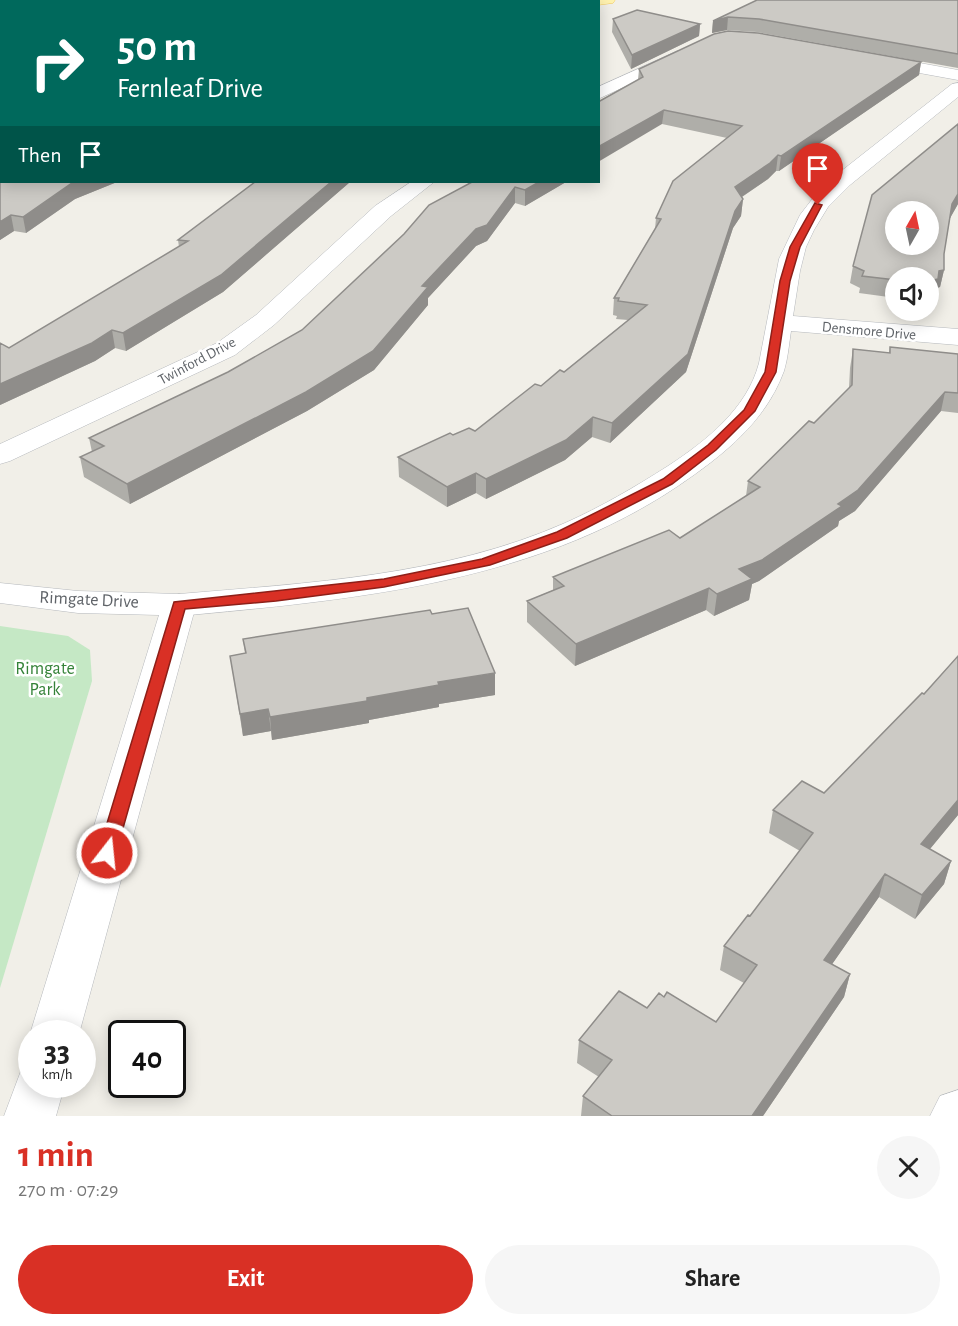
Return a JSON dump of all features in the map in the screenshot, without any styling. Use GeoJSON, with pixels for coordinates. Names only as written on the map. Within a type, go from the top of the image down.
{"type":"FeatureCollection","features":[{"type":"Feature","properties":{"kind":"street"},"geometry":{"type":"LineString","coordinates":[[600,93],[696,48]]}},
{"type":"Feature","properties":{"kind":"street"},"geometry":{"type":"LineString","coordinates":[[864,58],[958,75]]}},
{"type":"Feature","properties":{"kind":"street","name":"Rimgate Drive"},"geometry":{"type":"LineString","coordinates":[[0,593],[78,602],[179,605],[384,583],[485,562],[562,535],[668,482],[712,447],[749,411],[771,372],[785,281],[795,247],[818,205],[837,183],[926,116],[958,88]]}},
{"type":"Feature","properties":{"kind":"street","name":"Twinford Drive"},"geometry":{"type":"LineString","coordinates":[[0,455],[226,349],[265,320],[383,211],[422,183]]}},
{"type":"Feature","properties":{"kind":"street","name":"Densmore Drive"},"geometry":{"type":"LineString","coordinates":[[780,322],[889,333],[958,337]]}},
{"type":"Feature","properties":{"kind":"street"},"geometry":{"type":"LineString","coordinates":[[58,1020],[179,605]]}},
{"type":"Feature","properties":{"kind":"street"},"geometry":{"type":"LineString","coordinates":[[30,1116],[36,1098]]}},
{"type":"Feature","properties":{"kind":"green space","name":"Rimgate Park"},"geometry":{"type":"Polygon","coordinates":[[[0,626],[68,636],[90,650],[92,681],[0,988],[0,626]]]}},
{"type":"Feature","properties":{"kind":"building"},"geometry":{"type":"Polygon","coordinates":[[[757,0],[958,0],[958,54],[759,19],[728,17],[713,21],[757,0]]]}},
{"type":"Feature","properties":{"kind":"building"},"geometry":{"type":"Polygon","coordinates":[[[637,10],[700,24],[632,55],[613,19],[637,10]]]}},
{"type":"Feature","properties":{"kind":"building"},"geometry":{"type":"Polygon","coordinates":[[[728,31],[758,33],[921,62],[781,156],[778,155],[735,187],[743,199],[735,211],[688,354],[612,423],[593,417],[566,440],[486,479],[476,473],[447,487],[398,457],[450,433],[453,435],[469,428],[475,431],[535,384],[541,386],[560,370],[564,372],[647,305],[618,301],[619,298],[614,298],[661,219],[656,218],[673,181],[742,126],[664,110],[600,146],[600,101],[643,77],[639,69],[714,34],[728,31]]]}},
{"type":"Feature","properties":{"kind":"building"},"geometry":{"type":"Polygon","coordinates":[[[958,124],[958,194],[952,204],[944,254],[944,270],[939,271],[939,267],[885,267],[885,279],[862,276],[864,271],[853,266],[872,195],[958,124]]]}},
{"type":"Feature","properties":{"kind":"building"},"geometry":{"type":"Polygon","coordinates":[[[0,183],[72,183],[23,217],[11,215],[0,222],[0,183]]]}},
{"type":"Feature","properties":{"kind":"building"},"geometry":{"type":"Polygon","coordinates":[[[254,183],[330,183],[221,275],[123,333],[112,330],[92,343],[0,384],[0,343],[9,348],[188,241],[178,240],[254,183]]]}},
{"type":"Feature","properties":{"kind":"building"},"geometry":{"type":"Polygon","coordinates":[[[470,183],[537,183],[525,190],[515,187],[487,225],[476,229],[422,286],[428,287],[373,351],[306,392],[127,484],[80,457],[104,446],[89,438],[228,372],[302,330],[404,234],[429,205],[470,183]]]}},
{"type":"Feature","properties":{"kind":"building"},"geometry":{"type":"Polygon","coordinates":[[[890,347],[958,354],[958,393],[945,392],[858,490],[838,504],[842,506],[762,560],[739,569],[752,579],[717,594],[709,588],[576,644],[527,601],[564,586],[553,577],[669,530],[680,538],[760,487],[748,481],[809,421],[814,423],[852,385],[853,349],[890,353],[890,347]]]}},
{"type":"Feature","properties":{"kind":"building"},"geometry":{"type":"Polygon","coordinates":[[[468,608],[495,673],[438,682],[439,685],[367,698],[367,701],[270,717],[268,709],[240,714],[230,656],[246,653],[243,639],[430,610],[432,614],[468,608]]]}},
{"type":"Feature","properties":{"kind":"building"},"geometry":{"type":"Polygon","coordinates":[[[958,656],[958,800],[921,844],[951,861],[922,895],[885,874],[824,960],[850,974],[752,1116],[612,1116],[583,1096],[612,1060],[579,1040],[619,991],[647,1008],[659,993],[664,997],[667,992],[716,1022],[757,965],[724,946],[748,915],[750,916],[813,833],[773,810],[802,781],[824,793],[922,693],[924,694],[958,656]]]}},
{"type":"Feature","properties":{"kind":"route"},"geometry":{"type":"LineString","coordinates":[[107,853],[179,605],[384,583],[485,562],[562,535],[668,482],[712,447],[749,411],[771,372],[785,281],[795,247],[818,205]]}}]}
